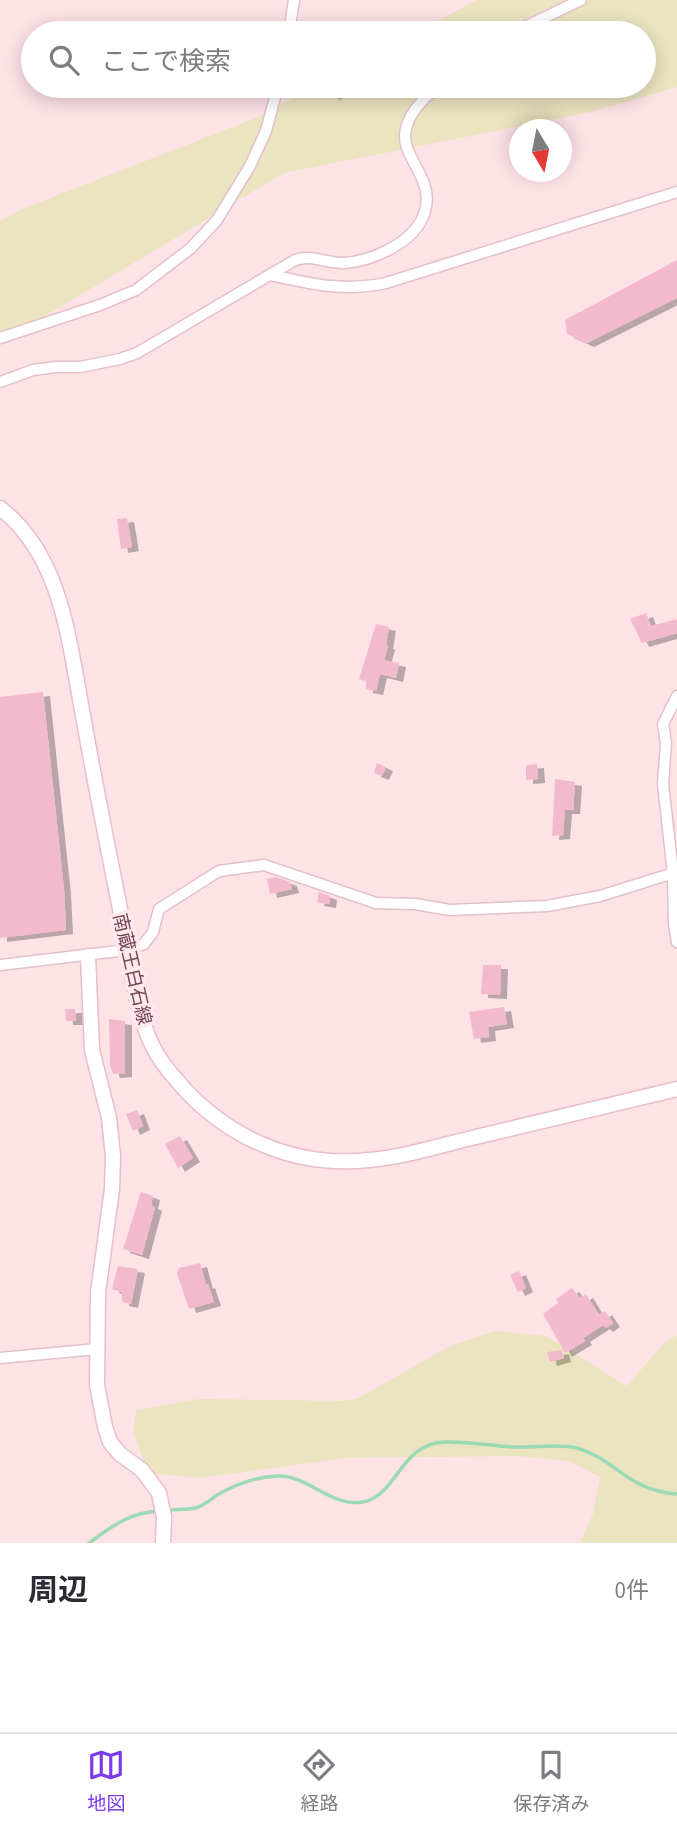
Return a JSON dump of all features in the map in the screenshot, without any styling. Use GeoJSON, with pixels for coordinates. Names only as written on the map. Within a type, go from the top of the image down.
{"type":"FeatureCollection","features":[{"type":"Feature","properties":{"kind":"main road","name":"南蔵王白石線"},"geometry":{"type":"LineString","coordinates":[[0,508],[19,526],[40,554],[62,612],[127,950],[153,1048],[189,1095],[222,1124],[256,1143],[285,1154],[327,1161],[370,1160],[677,1089]]}},
{"type":"Feature","properties":{"kind":"main road"},"geometry":{"type":"LineString","coordinates":[[88,956],[92,1050],[109,1118],[113,1156],[112,1189],[99,1280],[97,1385],[107,1434],[114,1448],[142,1470],[159,1493],[164,1517],[163,1543]]}},
{"type":"Feature","properties":{"kind":"street"},"geometry":{"type":"LineString","coordinates":[[291,21],[294,0]]}},
{"type":"Feature","properties":{"kind":"street"},"geometry":{"type":"LineString","coordinates":[[537,21],[581,0]]}},
{"type":"Feature","properties":{"kind":"street"},"geometry":{"type":"LineString","coordinates":[[0,338],[136,290],[191,248],[217,220],[253,160],[266,131],[275,98]]}},
{"type":"Feature","properties":{"kind":"street"},"geometry":{"type":"LineString","coordinates":[[0,382],[33,370],[106,363],[137,353],[295,260],[310,257],[344,263],[361,260],[390,248],[411,234],[422,219],[426,194],[422,176],[406,146],[406,126],[427,98]]}},
{"type":"Feature","properties":{"kind":"street"},"geometry":{"type":"LineString","coordinates":[[271,275],[337,287],[362,288],[386,283],[677,192]]}},
{"type":"Feature","properties":{"kind":"street"},"geometry":{"type":"LineString","coordinates":[[677,696],[663,724],[666,743],[663,784],[675,873],[674,925],[677,942]]}},
{"type":"Feature","properties":{"kind":"street"},"geometry":{"type":"LineString","coordinates":[[0,965],[88,956],[127,950],[144,944],[153,932],[159,909],[219,871],[264,865],[376,903],[415,904],[450,910],[547,906],[600,896],[675,873]]}},
{"type":"Feature","properties":{"kind":"street"},"geometry":{"type":"LineString","coordinates":[[0,1358],[97,1349]]}},
{"type":"Feature","properties":{"kind":"shaded area"},"geometry":{"type":"Polygon","coordinates":[[[477,0],[677,0],[677,87],[656,93],[656,21],[438,21],[477,0]]]}},
{"type":"Feature","properties":{"kind":"shaded area"},"geometry":{"type":"Polygon","coordinates":[[[293,98],[639,98],[555,119],[509,119],[509,128],[284,173],[0,343],[0,221],[27,207],[251,120],[293,98]]]}},
{"type":"Feature","properties":{"kind":"shaded area"},"geometry":{"type":"Polygon","coordinates":[[[495,1331],[546,1336],[627,1386],[663,1344],[677,1335],[677,1543],[580,1543],[593,1514],[600,1477],[569,1461],[518,1456],[346,1458],[199,1478],[148,1473],[133,1432],[136,1410],[199,1399],[357,1399],[448,1347],[495,1331]]]}},
{"type":"Feature","properties":{"kind":"building"},"geometry":{"type":"Polygon","coordinates":[[[677,260],[677,298],[587,343],[567,334],[565,320],[677,260]]]}},
{"type":"Feature","properties":{"kind":"building"},"geometry":{"type":"Polygon","coordinates":[[[127,518],[132,547],[121,549],[117,519],[127,518]]]}},
{"type":"Feature","properties":{"kind":"building"},"geometry":{"type":"Polygon","coordinates":[[[646,613],[651,626],[677,619],[677,633],[642,643],[630,619],[646,613]]]}},
{"type":"Feature","properties":{"kind":"building"},"geometry":{"type":"Polygon","coordinates":[[[376,624],[389,627],[384,660],[399,663],[396,678],[380,674],[376,691],[366,689],[366,681],[359,679],[376,624]]]}},
{"type":"Feature","properties":{"kind":"building"},"geometry":{"type":"Polygon","coordinates":[[[43,692],[66,930],[0,938],[0,697],[43,692]]]}},
{"type":"Feature","properties":{"kind":"building"},"geometry":{"type":"Polygon","coordinates":[[[377,763],[386,767],[382,776],[374,773],[377,763]]]}},
{"type":"Feature","properties":{"kind":"building"},"geometry":{"type":"Polygon","coordinates":[[[537,764],[538,779],[526,780],[526,765],[537,764]]]}},
{"type":"Feature","properties":{"kind":"building"},"geometry":{"type":"Polygon","coordinates":[[[555,779],[575,782],[573,810],[565,810],[563,835],[552,836],[555,779]]]}},
{"type":"Feature","properties":{"kind":"building"},"geometry":{"type":"Polygon","coordinates":[[[276,877],[290,882],[292,889],[270,894],[267,879],[276,877]]]}},
{"type":"Feature","properties":{"kind":"building"},"geometry":{"type":"Polygon","coordinates":[[[319,892],[330,896],[329,904],[317,902],[319,892]]]}},
{"type":"Feature","properties":{"kind":"building"},"geometry":{"type":"Polygon","coordinates":[[[483,965],[501,965],[500,995],[481,994],[483,965]]]}},
{"type":"Feature","properties":{"kind":"building"},"geometry":{"type":"Polygon","coordinates":[[[504,1007],[507,1024],[488,1027],[489,1037],[474,1039],[469,1012],[504,1007]]]}},
{"type":"Feature","properties":{"kind":"building"},"geometry":{"type":"Polygon","coordinates":[[[65,1009],[75,1009],[76,1021],[66,1021],[65,1009]]]}},
{"type":"Feature","properties":{"kind":"building"},"geometry":{"type":"Polygon","coordinates":[[[109,1019],[125,1021],[125,1073],[113,1074],[110,1065],[109,1019]]]}},
{"type":"Feature","properties":{"kind":"building"},"geometry":{"type":"Polygon","coordinates":[[[137,1110],[143,1126],[133,1131],[126,1114],[137,1110]]]}},
{"type":"Feature","properties":{"kind":"building"},"geometry":{"type":"Polygon","coordinates":[[[180,1136],[193,1158],[178,1168],[165,1144],[180,1136]]]}},
{"type":"Feature","properties":{"kind":"building"},"geometry":{"type":"Polygon","coordinates":[[[141,1192],[153,1196],[151,1205],[155,1207],[142,1255],[123,1249],[141,1192]]]}},
{"type":"Feature","properties":{"kind":"building"},"geometry":{"type":"Polygon","coordinates":[[[200,1263],[214,1302],[189,1309],[177,1274],[179,1268],[200,1263]]]}},
{"type":"Feature","properties":{"kind":"building"},"geometry":{"type":"Polygon","coordinates":[[[118,1266],[138,1269],[131,1304],[122,1302],[122,1292],[112,1289],[118,1266]]]}},
{"type":"Feature","properties":{"kind":"building"},"geometry":{"type":"Polygon","coordinates":[[[519,1271],[526,1288],[518,1292],[510,1275],[519,1271]]]}},
{"type":"Feature","properties":{"kind":"building"},"geometry":{"type":"Polygon","coordinates":[[[572,1288],[580,1298],[586,1294],[599,1315],[605,1311],[613,1323],[606,1328],[603,1325],[583,1338],[585,1341],[565,1353],[543,1314],[558,1303],[556,1299],[572,1288]]]}},
{"type":"Feature","properties":{"kind":"building"},"geometry":{"type":"Polygon","coordinates":[[[562,1350],[564,1358],[550,1362],[547,1352],[562,1350]]]}},
{"type":"Feature","properties":{"kind":"waterway"},"geometry":{"type":"LineString","coordinates":[[168,1510],[198,1507],[239,1484],[277,1476],[300,1480],[343,1501],[367,1501],[386,1488],[419,1450],[431,1444],[445,1442],[577,1448],[591,1453],[646,1487],[677,1494]]}},
{"type":"Feature","properties":{"kind":"waterway"},"geometry":{"type":"LineString","coordinates":[[89,1543],[130,1517],[160,1511]]}}]}
